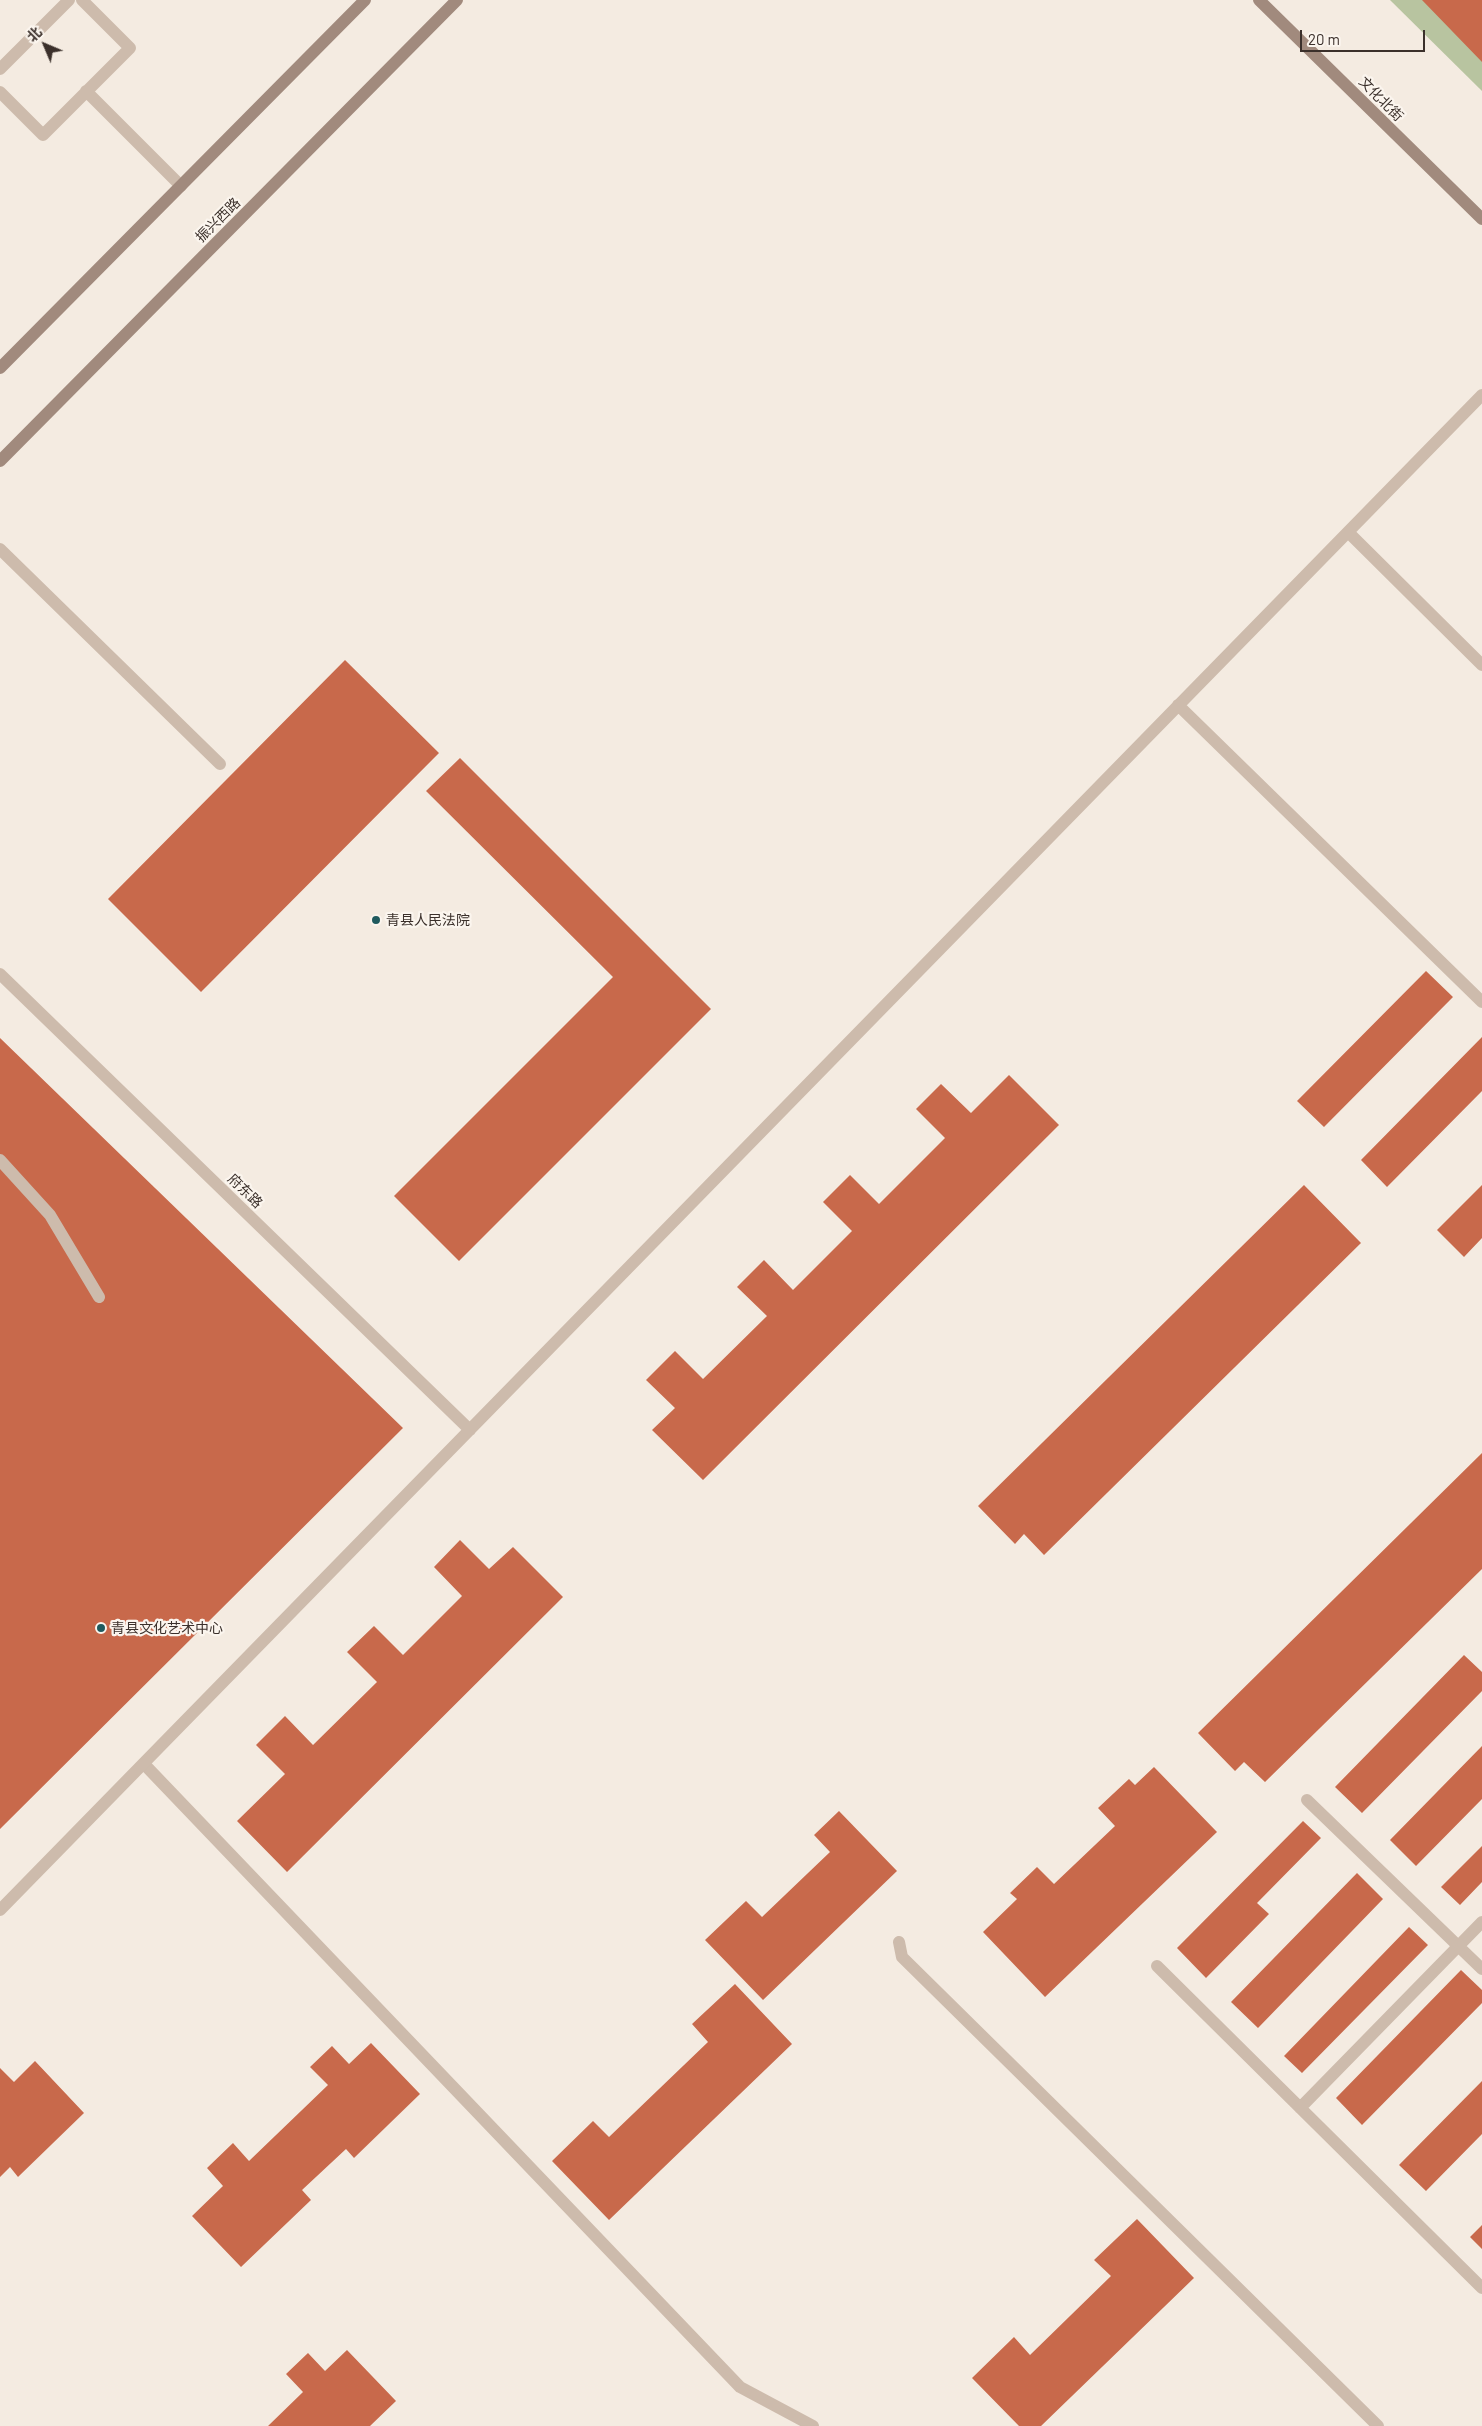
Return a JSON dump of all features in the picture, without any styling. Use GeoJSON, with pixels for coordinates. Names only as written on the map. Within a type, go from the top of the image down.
{"type":"FeatureCollection","features":[{"type":"Feature","properties":{"kind":"street"},"geometry":{"type":"LineString","coordinates":[[0,69],[69,0]]}},
{"type":"Feature","properties":{"kind":"street"},"geometry":{"type":"LineString","coordinates":[[0,92],[43,135],[130,48],[82,0]]}},
{"type":"Feature","properties":{"kind":"street"},"geometry":{"type":"LineString","coordinates":[[0,368],[365,0]]}},
{"type":"Feature","properties":{"kind":"street","name":"振兴西路"},"geometry":{"type":"LineString","coordinates":[[0,461],[457,0]]}},
{"type":"Feature","properties":{"kind":"street","name":"文化北街"},"geometry":{"type":"LineString","coordinates":[[1260,0],[1482,220]]}},
{"type":"Feature","properties":{"kind":"street"},"geometry":{"type":"LineString","coordinates":[[86,91],[181,186]]}},
{"type":"Feature","properties":{"kind":"street"},"geometry":{"type":"LineString","coordinates":[[0,1910],[1482,395]]}},
{"type":"Feature","properties":{"kind":"street"},"geometry":{"type":"LineString","coordinates":[[1348,532],[1482,665]]}},
{"type":"Feature","properties":{"kind":"street"},"geometry":{"type":"LineString","coordinates":[[0,549],[220,764]]}},
{"type":"Feature","properties":{"kind":"street"},"geometry":{"type":"LineString","coordinates":[[1178,705],[1482,1002]]}},
{"type":"Feature","properties":{"kind":"street","name":"府东路"},"geometry":{"type":"LineString","coordinates":[[0,974],[470,1430]]}},
{"type":"Feature","properties":{"kind":"street"},"geometry":{"type":"LineString","coordinates":[[0,1160],[50,1215],[99,1297]]}},
{"type":"Feature","properties":{"kind":"street"},"geometry":{"type":"LineString","coordinates":[[144,1764],[740,2387],[813,2426]]}},
{"type":"Feature","properties":{"kind":"street"},"geometry":{"type":"LineString","coordinates":[[1307,1800],[1482,1969]]}},
{"type":"Feature","properties":{"kind":"street"},"geometry":{"type":"LineString","coordinates":[[1300,2108],[1482,1922]]}},
{"type":"Feature","properties":{"kind":"street"},"geometry":{"type":"LineString","coordinates":[[898,1942],[902,1957],[1378,2426]]}},
{"type":"Feature","properties":{"kind":"street"},"geometry":{"type":"LineString","coordinates":[[1157,1966],[1482,2288]]}},
{"type":"Feature","properties":{"kind":"green space"},"geometry":{"type":"Polygon","coordinates":[[[1390,0],[1482,0],[1482,91],[1390,0]]]}},
{"type":"Feature","properties":{"kind":"building"},"geometry":{"type":"Polygon","coordinates":[[[1422,0],[1482,0],[1482,62],[1422,0]]]}},
{"type":"Feature","properties":{"kind":"building"},"geometry":{"type":"Polygon","coordinates":[[[345,660],[439,753],[201,992],[108,899],[345,660]]]}},
{"type":"Feature","properties":{"kind":"building"},"geometry":{"type":"Polygon","coordinates":[[[460,758],[711,1009],[459,1261],[394,1196],[613,977],[426,791],[460,758]]]}},
{"type":"Feature","properties":{"kind":"building"},"geometry":{"type":"Polygon","coordinates":[[[1426,971],[1453,997],[1324,1127],[1297,1101],[1426,971]]]}},
{"type":"Feature","properties":{"kind":"building"},"geometry":{"type":"Polygon","coordinates":[[[1482,1037],[1482,1091],[1387,1187],[1361,1160],[1482,1037]]]}},
{"type":"Feature","properties":{"kind":"building","name":"青县文化艺术中心"},"geometry":{"type":"Polygon","coordinates":[[[0,1038],[403,1428],[0,1829],[0,1038]]]}},
{"type":"Feature","properties":{"kind":"building"},"geometry":{"type":"Polygon","coordinates":[[[1009,1075],[1059,1125],[703,1480],[652,1430],[675,1408],[646,1380],[675,1351],[703,1379],[767,1316],[737,1287],[764,1260],[793,1290],[852,1231],[823,1202],[850,1175],[879,1204],[945,1138],[916,1109],[941,1084],[971,1113],[1009,1075]]]}},
{"type":"Feature","properties":{"kind":"building"},"geometry":{"type":"Polygon","coordinates":[[[1304,1185],[1361,1243],[1044,1555],[1024,1534],[1015,1544],[978,1506],[1304,1185]]]}},
{"type":"Feature","properties":{"kind":"building"},"geometry":{"type":"Polygon","coordinates":[[[1482,1185],[1482,1238],[1464,1257],[1437,1230],[1482,1185]]]}},
{"type":"Feature","properties":{"kind":"building"},"geometry":{"type":"Polygon","coordinates":[[[1482,1453],[1482,1569],[1265,1782],[1244,1762],[1235,1771],[1198,1733],[1482,1453]]]}},
{"type":"Feature","properties":{"kind":"building"},"geometry":{"type":"Polygon","coordinates":[[[460,1540],[489,1569],[513,1547],[563,1597],[287,1872],[237,1821],[285,1774],[256,1745],[285,1716],[313,1745],[377,1682],[347,1652],[374,1626],[403,1655],[462,1596],[434,1567],[460,1540]]]}},
{"type":"Feature","properties":{"kind":"building"},"geometry":{"type":"Polygon","coordinates":[[[1464,1655],[1482,1672],[1482,1691],[1362,1813],[1335,1787],[1464,1655]]]}},
{"type":"Feature","properties":{"kind":"building"},"geometry":{"type":"Polygon","coordinates":[[[1482,1746],[1482,1799],[1416,1866],[1390,1840],[1482,1746]]]}},
{"type":"Feature","properties":{"kind":"building"},"geometry":{"type":"Polygon","coordinates":[[[1154,1767],[1217,1832],[1045,1997],[983,1932],[1017,1899],[1010,1893],[1037,1867],[1054,1884],[1115,1826],[1098,1808],[1129,1779],[1135,1785],[1154,1767]]]}},
{"type":"Feature","properties":{"kind":"building"},"geometry":{"type":"Polygon","coordinates":[[[839,1811],[897,1871],[763,2000],[705,1940],[746,1901],[762,1917],[830,1852],[814,1835],[839,1811]]]}},
{"type":"Feature","properties":{"kind":"building"},"geometry":{"type":"Polygon","coordinates":[[[1303,1821],[1321,1838],[1257,1903],[1269,1914],[1206,1978],[1177,1948],[1303,1821]]]}},
{"type":"Feature","properties":{"kind":"building"},"geometry":{"type":"Polygon","coordinates":[[[1482,1846],[1482,1882],[1460,1905],[1441,1887],[1482,1846]]]}},
{"type":"Feature","properties":{"kind":"building"},"geometry":{"type":"Polygon","coordinates":[[[1357,1873],[1383,1899],[1258,2028],[1231,2002],[1357,1873]]]}},
{"type":"Feature","properties":{"kind":"building"},"geometry":{"type":"Polygon","coordinates":[[[1409,1927],[1428,1945],[1302,2073],[1284,2056],[1409,1927]]]}},
{"type":"Feature","properties":{"kind":"building"},"geometry":{"type":"Polygon","coordinates":[[[1461,1970],[1482,1990],[1482,2003],[1362,2125],[1336,2098],[1461,1970]]]}},
{"type":"Feature","properties":{"kind":"building"},"geometry":{"type":"Polygon","coordinates":[[[735,1984],[792,2044],[609,2220],[552,2161],[593,2121],[609,2137],[708,2042],[692,2024],[735,1984]]]}},
{"type":"Feature","properties":{"kind":"building"},"geometry":{"type":"Polygon","coordinates":[[[371,2043],[420,2094],[354,2158],[346,2149],[302,2190],[311,2200],[241,2267],[192,2216],[223,2186],[207,2168],[233,2143],[249,2161],[328,2085],[310,2067],[332,2046],[349,2064],[371,2043]]]}},
{"type":"Feature","properties":{"kind":"building"},"geometry":{"type":"Polygon","coordinates":[[[35,2061],[84,2113],[18,2177],[10,2167],[0,2177],[0,2068],[14,2082],[35,2061]]]}},
{"type":"Feature","properties":{"kind":"building"},"geometry":{"type":"Polygon","coordinates":[[[1482,2081],[1482,2134],[1426,2191],[1399,2165],[1482,2081]]]}},
{"type":"Feature","properties":{"kind":"building"},"geometry":{"type":"Polygon","coordinates":[[[1137,2219],[1194,2278],[1041,2426],[1019,2426],[972,2378],[1014,2337],[1030,2355],[1111,2276],[1094,2260],[1137,2219]]]}},
{"type":"Feature","properties":{"kind":"building"},"geometry":{"type":"Polygon","coordinates":[[[1482,2225],[1482,2249],[1470,2237],[1482,2225]]]}},
{"type":"Feature","properties":{"kind":"building"},"geometry":{"type":"Polygon","coordinates":[[[347,2350],[396,2401],[370,2426],[268,2426],[303,2392],[286,2374],[308,2353],[325,2371],[347,2350]]]}},
{"type":"Feature","properties":{"kind":"place","name":"青县人民法院"},"geometry":{"type":"Point","coordinates":[376,920]}},
{"type":"Feature","properties":{"kind":"place","name":"青县文化艺术中心"},"geometry":{"type":"Point","coordinates":[101,1628]}}]}
